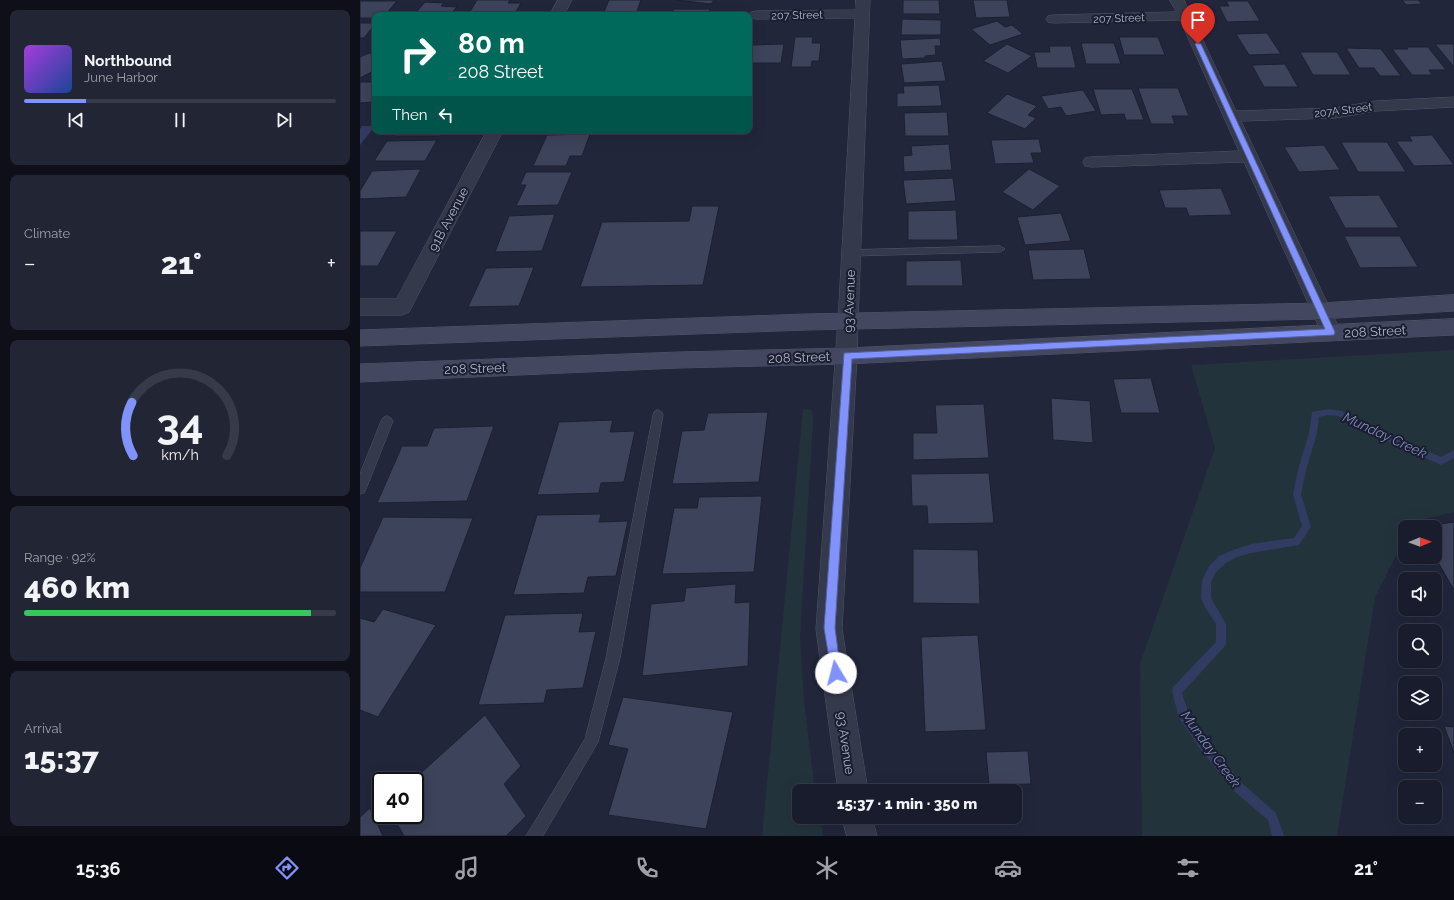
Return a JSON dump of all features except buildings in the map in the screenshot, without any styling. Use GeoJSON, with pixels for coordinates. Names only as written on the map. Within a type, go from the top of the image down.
{"type":"FeatureCollection","features":[{"type":"Feature","properties":{"kind":"main road","name":"208 Street"},"geometry":{"type":"LineString","coordinates":[[360,338],[848,321],[1321,311],[1454,303]]}},
{"type":"Feature","properties":{"kind":"main road","name":"208 Street"},"geometry":{"type":"LineString","coordinates":[[360,373],[680,360],[848,356],[1454,327]]}},
{"type":"Feature","properties":{"kind":"street"},"geometry":{"type":"LineString","coordinates":[[559,12],[565,0]]}},
{"type":"Feature","properties":{"kind":"street"},"geometry":{"type":"LineString","coordinates":[[1177,0],[1331,332]]}},
{"type":"Feature","properties":{"kind":"street","name":"207 Street"},"geometry":{"type":"LineString","coordinates":[[756,16],[863,7]]}},
{"type":"Feature","properties":{"kind":"street","name":"93 Avenue"},"geometry":{"type":"LineString","coordinates":[[852,784],[829,628],[848,356],[848,321],[863,7]]}},
{"type":"Feature","properties":{"kind":"street","name":"207 Street"},"geometry":{"type":"LineString","coordinates":[[1053,20],[1184,16]]}},
{"type":"Feature","properties":{"kind":"street","name":"207A Street"},"geometry":{"type":"LineString","coordinates":[[1232,116],[1335,112],[1376,106],[1454,102]]}},
{"type":"Feature","properties":{"kind":"street","name":"91B Avenue"},"geometry":{"type":"LineString","coordinates":[[360,307],[402,306],[493,134]]}},
{"type":"Feature","properties":{"kind":"street"},"geometry":{"type":"LineString","coordinates":[[1091,162],[1250,156]]}},
{"type":"Feature","properties":{"kind":"street"},"geometry":{"type":"LineString","coordinates":[[859,824],[862,836]]}},
{"type":"Feature","properties":{"kind":"lane"},"geometry":{"type":"LineString","coordinates":[[851,253],[1000,250]]}},
{"type":"Feature","properties":{"kind":"lane"},"geometry":{"type":"LineString","coordinates":[[534,836],[591,742],[613,658],[658,415]]}},
{"type":"Feature","properties":{"kind":"lane"},"geometry":{"type":"LineString","coordinates":[[360,488],[387,422]]}},
{"type":"Feature","properties":{"kind":"shaded area"},"geometry":{"type":"Polygon","coordinates":[[[1454,350],[1454,512],[1418,520],[1398,520],[1398,552],[1375,597],[1337,836],[1142,836],[1140,664],[1215,448],[1191,365],[1454,350]]]}},
{"type":"Feature","properties":{"kind":"shaded area"},"geometry":{"type":"Polygon","coordinates":[[[803,409],[812,410],[813,421],[800,637],[804,701],[814,784],[792,784],[792,824],[821,824],[823,836],[762,836],[803,409]]]}},
{"type":"Feature","properties":{"kind":"water"},"geometry":{"type":"Polygon","coordinates":[[[362,126],[372,126],[372,130],[360,145],[360,129],[362,126]]]}},
{"type":"Feature","properties":{"kind":"waterway","name":"Munday Creek"},"geometry":{"type":"LineString","coordinates":[[1278,836],[1272,817],[1239,788],[1205,746],[1183,714],[1177,691],[1221,644],[1221,624],[1208,604],[1206,598],[1207,581],[1213,569],[1223,560],[1236,553],[1251,549],[1296,542],[1307,527],[1297,494],[1302,470],[1313,433],[1315,414],[1328,412],[1339,413],[1363,427],[1441,461],[1454,454]]}},
{"type":"Feature","properties":{"kind":"route"},"geometry":{"type":"LineString","coordinates":[[836,673],[829,628],[848,356],[1331,332],[1198,44]]}}]}
